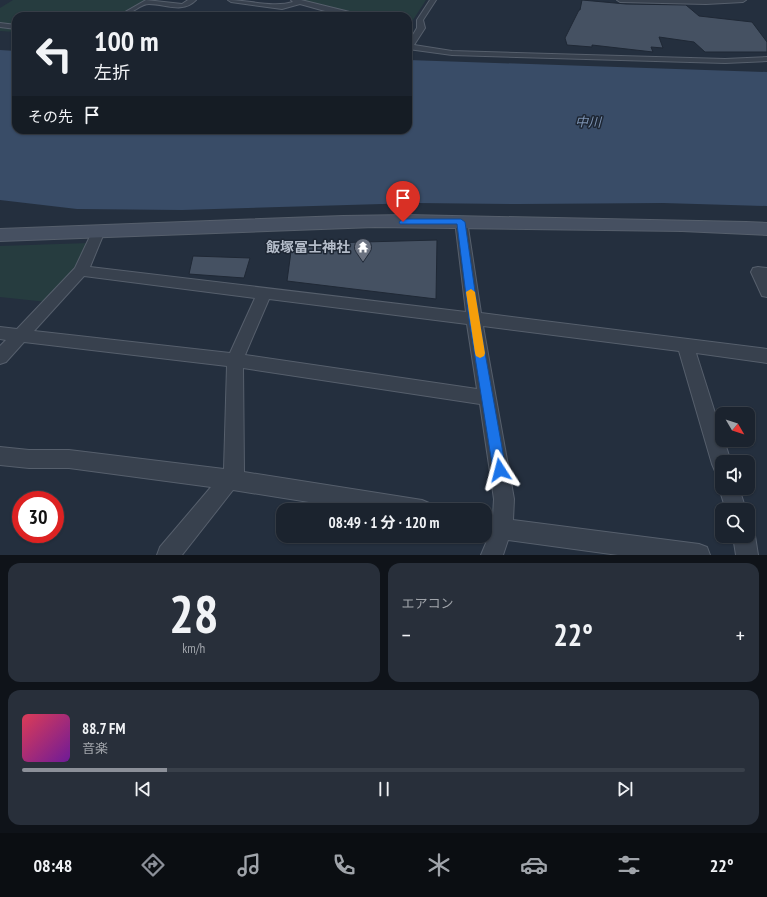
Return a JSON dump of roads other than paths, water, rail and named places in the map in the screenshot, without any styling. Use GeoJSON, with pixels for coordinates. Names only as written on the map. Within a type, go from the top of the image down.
{"type":"FeatureCollection","features":[{"type":"Feature","properties":{"kind":"street"},"geometry":{"type":"LineString","coordinates":[[128,12],[146,2],[183,6],[193,0]]}},
{"type":"Feature","properties":{"kind":"street"},"geometry":{"type":"LineString","coordinates":[[231,0],[282,7],[297,1],[342,12]]}},
{"type":"Feature","properties":{"kind":"street"},"geometry":{"type":"LineString","coordinates":[[412,41],[421,28],[417,24],[433,0]]}},
{"type":"Feature","properties":{"kind":"street"},"geometry":{"type":"LineString","coordinates":[[620,0],[698,2],[743,0]]}},
{"type":"Feature","properties":{"kind":"street"},"geometry":{"type":"LineString","coordinates":[[0,25],[12,26]]}},
{"type":"Feature","properties":{"kind":"street"},"geometry":{"type":"LineString","coordinates":[[412,48],[452,53],[711,61],[767,59]]}},
{"type":"Feature","properties":{"kind":"street"},"geometry":{"type":"LineString","coordinates":[[0,235],[98,233],[344,222],[461,222],[705,226],[767,229]]}},
{"type":"Feature","properties":{"kind":"street"},"geometry":{"type":"LineString","coordinates":[[461,222],[474,319],[504,499],[494,527],[492,555]]}},
{"type":"Feature","properties":{"kind":"street"},"geometry":{"type":"LineString","coordinates":[[0,357],[80,271],[98,233]]}},
{"type":"Feature","properties":{"kind":"street"},"geometry":{"type":"LineString","coordinates":[[80,271],[767,356]]}},
{"type":"Feature","properties":{"kind":"street"},"geometry":{"type":"LineString","coordinates":[[767,273],[758,272],[767,292]]}},
{"type":"Feature","properties":{"kind":"street"},"geometry":{"type":"LineString","coordinates":[[168,555],[232,481],[235,360],[264,294]]}},
{"type":"Feature","properties":{"kind":"street"},"geometry":{"type":"LineString","coordinates":[[0,333],[235,360],[488,398]]}},
{"type":"Feature","properties":{"kind":"street"},"geometry":{"type":"LineString","coordinates":[[685,345],[719,455]]}},
{"type":"Feature","properties":{"kind":"street"},"geometry":{"type":"LineString","coordinates":[[0,456],[29,459],[69,459],[384,503]]}},
{"type":"Feature","properties":{"kind":"street"},"geometry":{"type":"LineString","coordinates":[[494,527],[700,555]]}},
{"type":"Feature","properties":{"kind":"street"},"geometry":{"type":"LineString","coordinates":[[745,543],[747,555]]}},
{"type":"Feature","properties":{"kind":"water","name":"中川"},"geometry":{"type":"Polygon","coordinates":[[[0,50],[12,51],[12,134],[412,134],[412,60],[767,72],[767,206],[663,203],[416,203],[182,210],[77,209],[0,200],[0,50]]]}},
{"type":"Feature","properties":{"kind":"place","name":"飯塚冨士神社"},"geometry":{"type":"Point","coordinates":[363,262]}}]}
